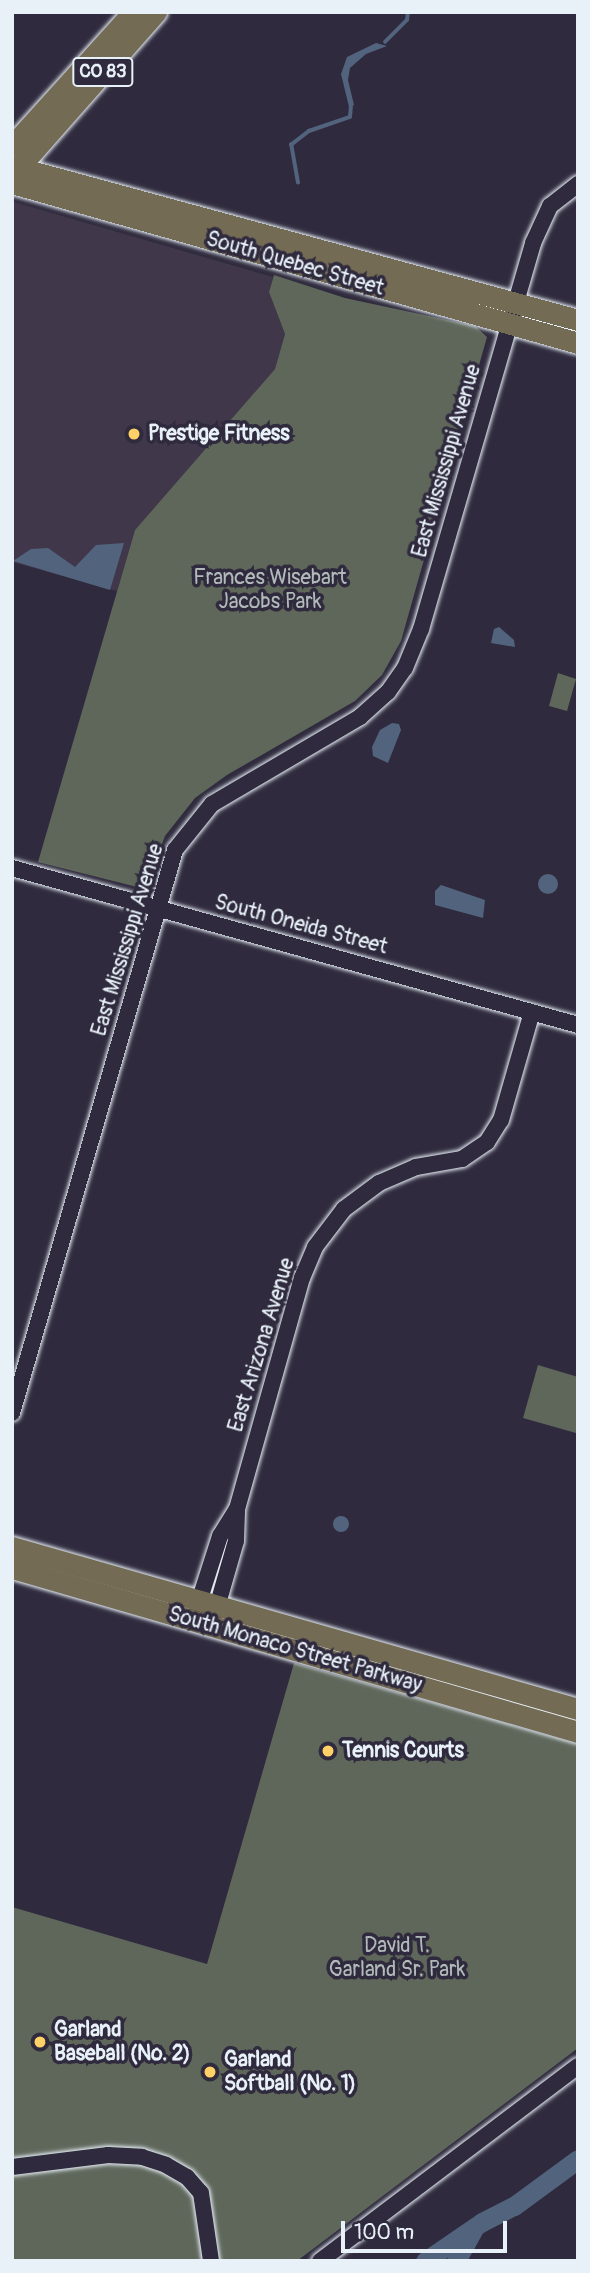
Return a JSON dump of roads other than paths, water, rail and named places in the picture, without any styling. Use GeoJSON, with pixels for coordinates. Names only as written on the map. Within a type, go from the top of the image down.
{"type":"FeatureCollection","features":[{"type":"Feature","properties":{"kind":"main road","name":"CO 83"},"geometry":{"type":"LineString","coordinates":[[14,167],[133,12]]}},
{"type":"Feature","properties":{"kind":"main road","name":"CO 83"},"geometry":{"type":"LineString","coordinates":[[14,167],[50,133],[156,12]]}},
{"type":"Feature","properties":{"kind":"main road"},"geometry":{"type":"LineString","coordinates":[[50,133],[47,150],[55,175]]}},
{"type":"Feature","properties":{"kind":"main road","name":"South Quebec Street"},"geometry":{"type":"LineString","coordinates":[[14,167],[55,175],[578,320]]}},
{"type":"Feature","properties":{"kind":"main road","name":"South Quebec Street"},"geometry":{"type":"LineString","coordinates":[[14,167],[578,343]]}},
{"type":"Feature","properties":{"kind":"main road","name":"South Monaco Street Parkway"},"geometry":{"type":"LineString","coordinates":[[12,1546],[205,1613],[578,1732]]}},
{"type":"Feature","properties":{"kind":"main road","name":"South Monaco Street Parkway"},"geometry":{"type":"LineString","coordinates":[[12,1569],[205,1613],[578,1709]]}},
{"type":"Feature","properties":{"kind":"street","name":"East Mississippi Avenue"},"geometry":{"type":"LineString","coordinates":[[12,1413],[175,850],[206,809],[360,717],[388,692],[405,668],[421,629],[515,302],[544,215],[558,197],[578,184]]}},
{"type":"Feature","properties":{"kind":"street","name":"South Oneida Street"},"geometry":{"type":"LineString","coordinates":[[12,868],[578,1025]]}},
{"type":"Feature","properties":{"kind":"street","name":"East Arizona Avenue"},"geometry":{"type":"LineString","coordinates":[[205,1613],[218,1543],[237,1509],[302,1278],[315,1247],[340,1213],[379,1183],[416,1167],[462,1159],[487,1142],[500,1122],[532,1012]]}},
{"type":"Feature","properties":{"kind":"street"},"geometry":{"type":"LineString","coordinates":[[320,2261],[578,2066]]}},
{"type":"Feature","properties":{"kind":"street"},"geometry":{"type":"LineString","coordinates":[[12,2167],[108,2155],[142,2157],[166,2165],[187,2177],[201,2193],[211,2261]]}},
{"type":"Feature","properties":{"kind":"water"},"geometry":{"type":"Polygon","coordinates":[[[376,43],[387,46],[366,54],[350,68],[348,80],[354,105],[349,107],[341,74],[347,57],[376,43]]]}},
{"type":"Feature","properties":{"kind":"water"},"geometry":{"type":"Polygon","coordinates":[[[124,543],[110,590],[13,561],[31,549],[48,548],[75,567],[96,545],[124,543]]]}},
{"type":"Feature","properties":{"kind":"water"},"geometry":{"type":"Polygon","coordinates":[[[499,627],[514,640],[515,647],[491,643],[494,629],[499,627]]]}},
{"type":"Feature","properties":{"kind":"water"},"geometry":{"type":"Polygon","coordinates":[[[392,723],[399,724],[401,730],[388,763],[373,756],[372,747],[380,730],[392,723]]]}},
{"type":"Feature","properties":{"kind":"water"},"geometry":{"type":"Polygon","coordinates":[[[548,874],[555,877],[558,884],[555,891],[548,894],[541,891],[538,884],[541,877],[548,874]]]}},
{"type":"Feature","properties":{"kind":"water"},"geometry":{"type":"Polygon","coordinates":[[[441,885],[485,900],[483,918],[435,905],[435,891],[441,885]]]}},
{"type":"Feature","properties":{"kind":"water"},"geometry":{"type":"Polygon","coordinates":[[[338,1516],[344,1516],[349,1524],[347,1530],[338,1532],[333,1527],[333,1521],[338,1516]]]}},
{"type":"Feature","properties":{"kind":"waterway"},"geometry":{"type":"LineString","coordinates":[[385,42],[407,20],[408,12]]}},
{"type":"Feature","properties":{"kind":"waterway"},"geometry":{"type":"LineString","coordinates":[[298,183],[291,145],[309,131],[350,117],[351,106]]}},
{"type":"Feature","properties":{"kind":"waterway"},"geometry":{"type":"LineString","coordinates":[[425,2261],[482,2222],[514,2206],[578,2159]]}},
{"type":"Feature","properties":{"kind":"waterway"},"geometry":{"type":"LineString","coordinates":[[456,2261],[473,2230]]}},
{"type":"Feature","properties":{"kind":"place","name":"Prestige Fitness"},"geometry":{"type":"Point","coordinates":[134,434]}},
{"type":"Feature","properties":{"kind":"place","name":"Tennis Courts"},"geometry":{"type":"Point","coordinates":[328,1751]}},
{"type":"Feature","properties":{"kind":"place","name":"Garland Baseball (No. 2)"},"geometry":{"type":"Point","coordinates":[40,2042]}},
{"type":"Feature","properties":{"kind":"place","name":"Garland Softball (No. 1)"},"geometry":{"type":"Point","coordinates":[210,2072]}},
{"type":"Feature","properties":{"kind":"park label","name":"Frances Wisebart Jacobs Park"},"geometry":{"type":"Point","coordinates":[270,590]}},
{"type":"Feature","properties":{"kind":"park label","name":"David T. Garland Sr. Park"},"geometry":{"type":"Point","coordinates":[397,1958]}}]}
